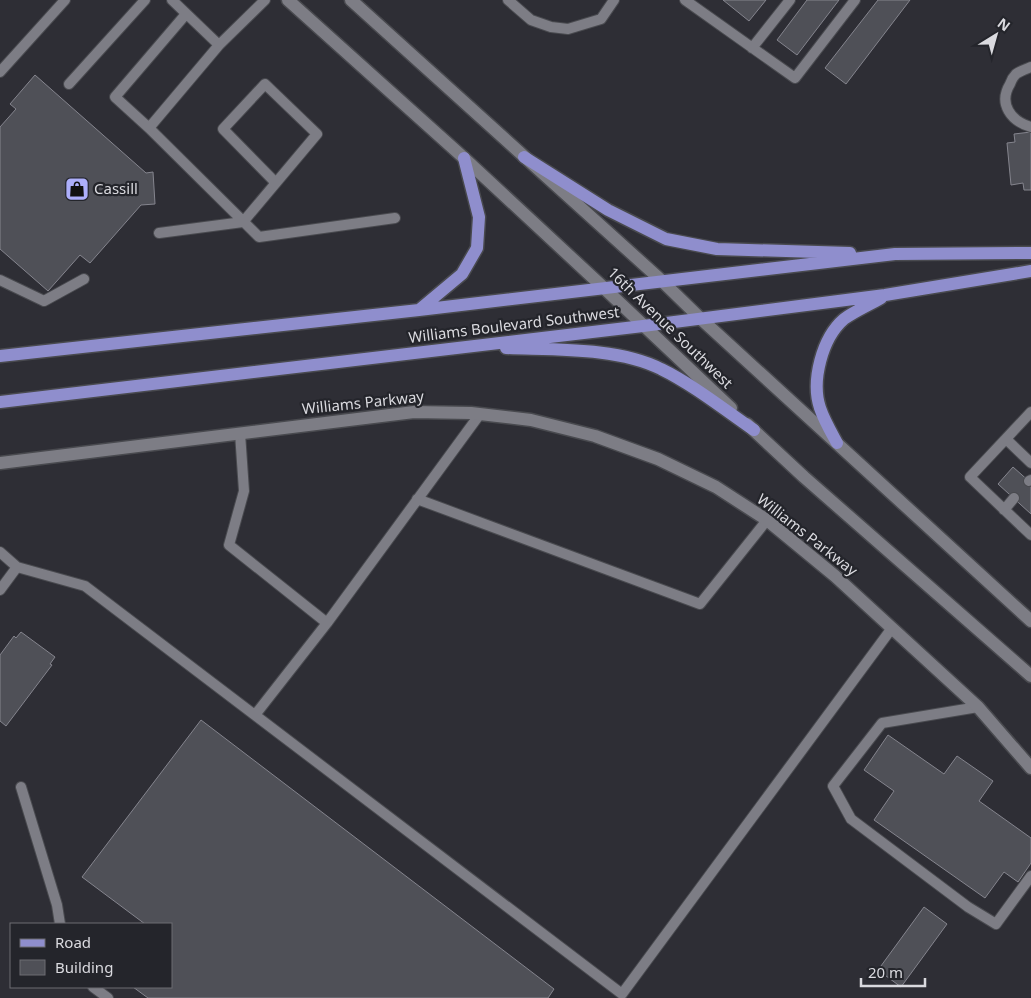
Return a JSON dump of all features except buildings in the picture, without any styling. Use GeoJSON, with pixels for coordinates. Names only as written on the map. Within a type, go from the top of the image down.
{"type":"FeatureCollection","features":[{"type":"Feature","properties":{"kind":"main road","name":"16th Avenue Southwest"},"geometry":{"type":"LineString","coordinates":[[288,0],[464,158],[804,477],[1031,676]]}},
{"type":"Feature","properties":{"kind":"main road","name":"16th Avenue Southwest"},"geometry":{"type":"LineString","coordinates":[[351,0],[662,281],[1031,621]]}},
{"type":"Feature","properties":{"kind":"main road"},"geometry":{"type":"LineString","coordinates":[[524,156],[608,210],[666,239],[717,248],[895,254]]}},
{"type":"Feature","properties":{"kind":"main road"},"geometry":{"type":"LineString","coordinates":[[419,310],[462,274],[477,248],[479,217],[464,158]]}},
{"type":"Feature","properties":{"kind":"main road","name":"Williams Boulevard Southwest"},"geometry":{"type":"LineString","coordinates":[[0,356],[419,310],[895,254],[1031,253]]}},
{"type":"Feature","properties":{"kind":"main road","name":"Williams Boulevard Southwest"},"geometry":{"type":"LineString","coordinates":[[0,402],[643,326],[886,295],[1031,271]]}},
{"type":"Feature","properties":{"kind":"main road"},"geometry":{"type":"LineString","coordinates":[[837,443],[820,407],[817,379],[824,349],[832,332],[845,319],[886,295]]}},
{"type":"Feature","properties":{"kind":"main road"},"geometry":{"type":"LineString","coordinates":[[468,346],[613,354],[640,361],[661,368],[754,430]]}},
{"type":"Feature","properties":{"kind":"main road","name":"Williams Parkway"},"geometry":{"type":"LineString","coordinates":[[0,463],[414,412],[480,414],[531,420],[596,436],[658,459],[716,487],[767,520],[835,576],[978,707],[1031,768]]}},
{"type":"Feature","properties":{"kind":"lane"},"geometry":{"type":"LineString","coordinates":[[0,72],[65,0]]}},
{"type":"Feature","properties":{"kind":"lane"},"geometry":{"type":"LineString","coordinates":[[69,84],[145,0]]}},
{"type":"Feature","properties":{"kind":"lane"},"geometry":{"type":"LineString","coordinates":[[172,0],[219,45]]}},
{"type":"Feature","properties":{"kind":"lane"},"geometry":{"type":"LineString","coordinates":[[149,128],[219,45],[264,0]]}},
{"type":"Feature","properties":{"kind":"lane"},"geometry":{"type":"LineString","coordinates":[[508,0],[531,20],[551,27],[568,29],[600,19],[614,0]]}},
{"type":"Feature","properties":{"kind":"lane"},"geometry":{"type":"LineString","coordinates":[[752,48],[790,0]]}},
{"type":"Feature","properties":{"kind":"lane"},"geometry":{"type":"LineString","coordinates":[[692,2],[795,78],[855,0]]}},
{"type":"Feature","properties":{"kind":"lane"},"geometry":{"type":"LineString","coordinates":[[186,14],[114,97],[149,128],[259,237],[395,218]]}},
{"type":"Feature","properties":{"kind":"lane"},"geometry":{"type":"LineString","coordinates":[[1031,67],[1015,75],[1008,87],[1005,101],[1008,111],[1020,124],[1031,126]]}},
{"type":"Feature","properties":{"kind":"lane"},"geometry":{"type":"LineString","coordinates":[[159,233],[243,222],[276,183],[317,134],[266,84],[223,129],[276,183]]}},
{"type":"Feature","properties":{"kind":"lane"},"geometry":{"type":"LineString","coordinates":[[0,280],[44,302],[84,279]]}},
{"type":"Feature","properties":{"kind":"lane"},"geometry":{"type":"LineString","coordinates":[[1030,531],[970,478],[1031,412]]}},
{"type":"Feature","properties":{"kind":"lane"},"geometry":{"type":"LineString","coordinates":[[255,716],[327,623],[480,414]]}},
{"type":"Feature","properties":{"kind":"lane"},"geometry":{"type":"LineString","coordinates":[[240,433],[244,491],[229,545],[327,623]]}},
{"type":"Feature","properties":{"kind":"lane"},"geometry":{"type":"LineString","coordinates":[[1006,439],[1031,462]]}},
{"type":"Feature","properties":{"kind":"lane"},"geometry":{"type":"LineString","coordinates":[[1004,510],[1014,498]]}},
{"type":"Feature","properties":{"kind":"lane"},"geometry":{"type":"LineString","coordinates":[[417,499],[700,604],[767,520]]}},
{"type":"Feature","properties":{"kind":"lane"},"geometry":{"type":"LineString","coordinates":[[0,552],[17,567],[85,586],[620,996],[892,628]]}},
{"type":"Feature","properties":{"kind":"lane"},"geometry":{"type":"LineString","coordinates":[[0,590],[17,567]]}},
{"type":"Feature","properties":{"kind":"lane"},"geometry":{"type":"LineString","coordinates":[[978,707],[882,723],[833,786],[851,819],[968,907],[996,924],[1031,876]]}},
{"type":"Feature","properties":{"kind":"lane"},"geometry":{"type":"LineString","coordinates":[[21,787],[57,905],[60,923]]}},
{"type":"Feature","properties":{"kind":"lane"},"geometry":{"type":"LineString","coordinates":[[94,988],[108,998]]}},
{"type":"Feature","properties":{"kind":"place","name":"Cassill"},"geometry":{"type":"Point","coordinates":[77,189]}}]}
